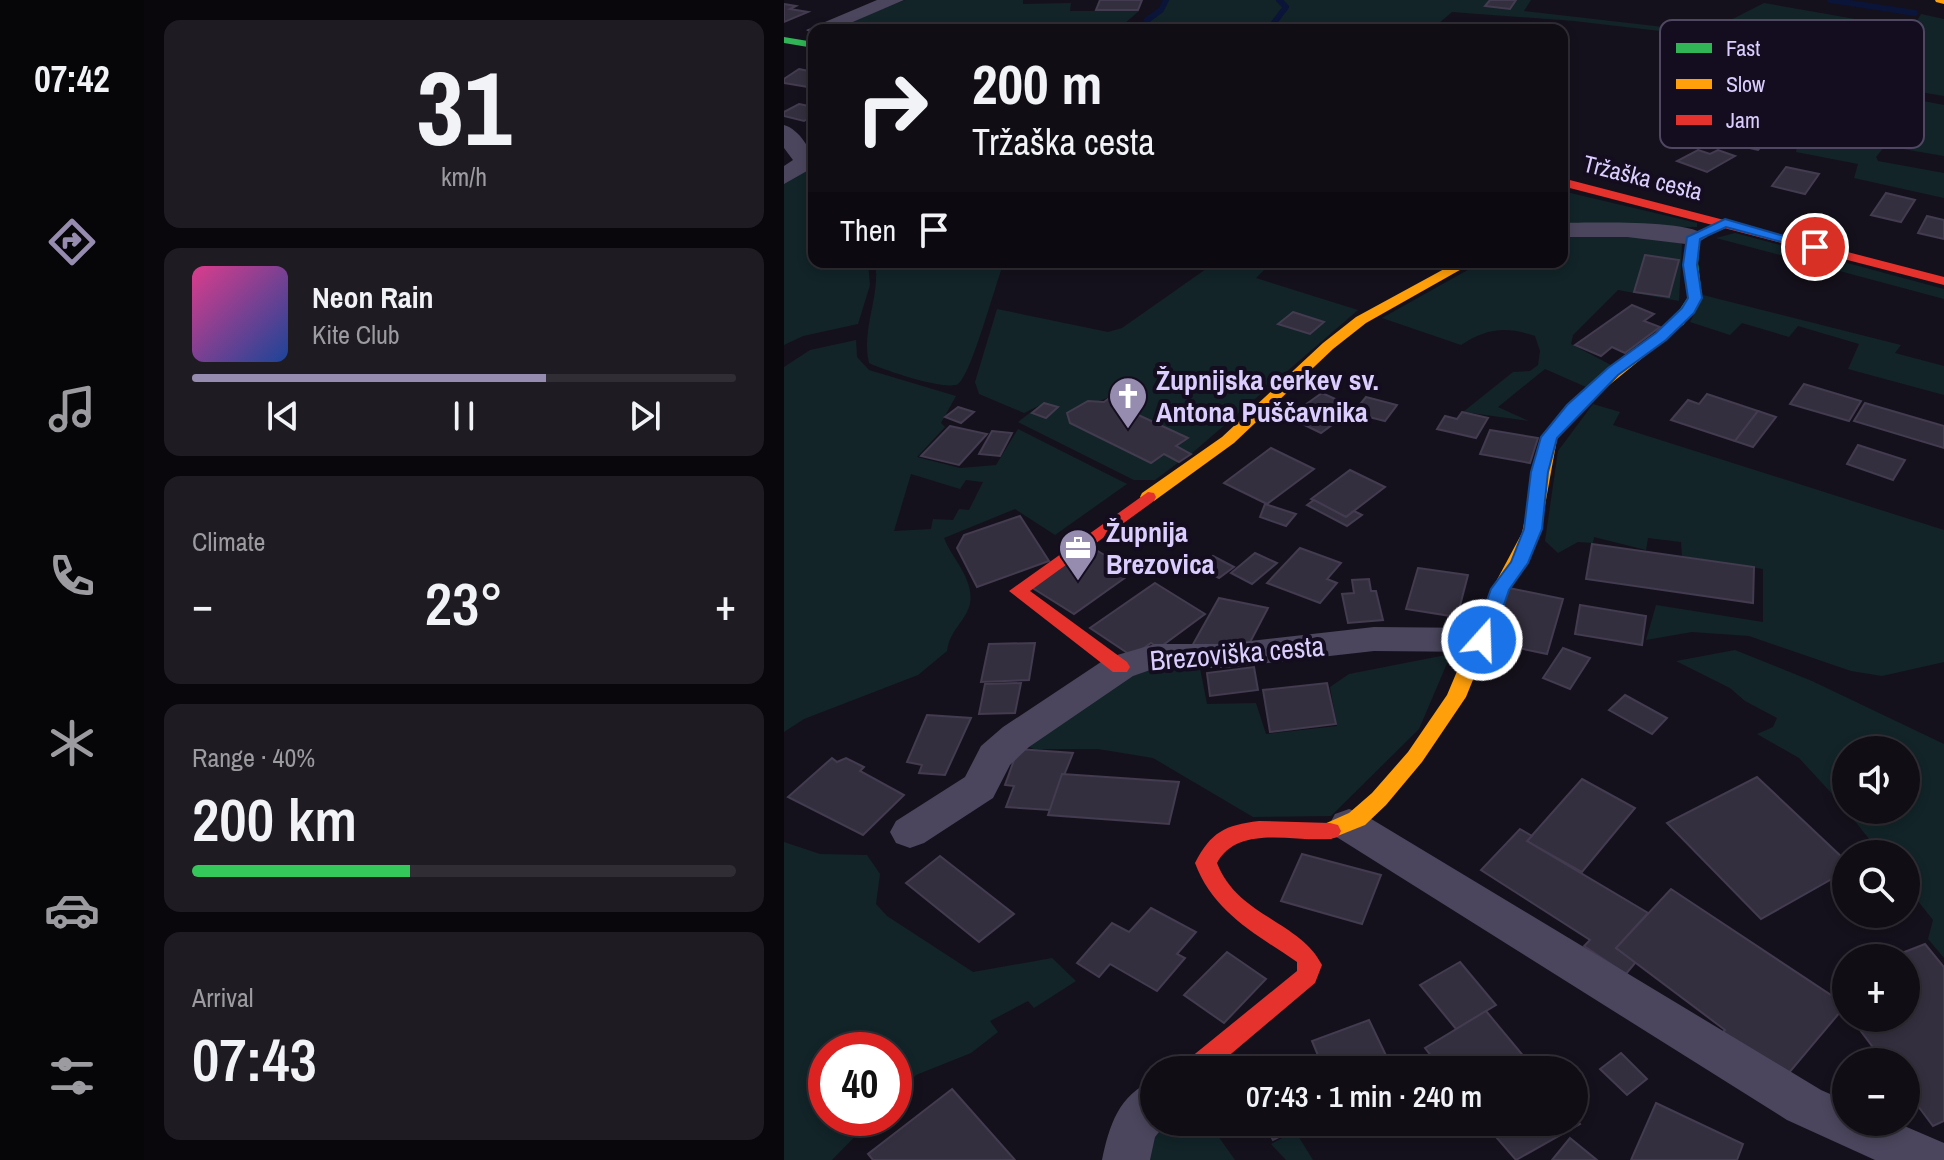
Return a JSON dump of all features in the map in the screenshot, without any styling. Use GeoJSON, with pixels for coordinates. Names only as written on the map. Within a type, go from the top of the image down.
{"type":"FeatureCollection","features":[{"type":"Feature","properties":{"kind":"street"},"geometry":{"type":"LineString","coordinates":[[831,24],[894,0]]}},
{"type":"Feature","properties":{"kind":"street"},"geometry":{"type":"LineString","coordinates":[[784,40],[808,32]]}},
{"type":"Feature","properties":{"kind":"street"},"geometry":{"type":"LineString","coordinates":[[784,40],[808,44]]}},
{"type":"Feature","properties":{"kind":"street"},"geometry":{"type":"LineString","coordinates":[[784,129],[808,131]]}},
{"type":"Feature","properties":{"kind":"street"},"geometry":{"type":"LineString","coordinates":[[784,129],[806,162],[784,177]]}},
{"type":"Feature","properties":{"kind":"street","name":"Tržaška cesta"},"geometry":{"type":"LineString","coordinates":[[1568,184],[1944,281]]}},
{"type":"Feature","properties":{"kind":"street"},"geometry":{"type":"LineString","coordinates":[[1568,230],[1627,230],[1694,237],[1725,223]]}},
{"type":"Feature","properties":{"kind":"street"},"geometry":{"type":"LineString","coordinates":[[1211,1056],[1307,976],[1310,965],[1305,955],[1227,898],[1210,879],[1206,863],[1212,850],[1240,832],[1262,828],[1321,832],[1349,825],[1375,802],[1433,729],[1456,696],[1501,589],[1519,563],[1533,529],[1540,472],[1549,437],[1573,409],[1613,372],[1661,336],[1688,310],[1695,298],[1690,265],[1694,237]]}},
{"type":"Feature","properties":{"kind":"street"},"geometry":{"type":"LineString","coordinates":[[1120,667],[1018,591],[1228,440],[1328,346],[1361,320],[1455,268]]}},
{"type":"Feature","properties":{"kind":"street","name":"Brezoviška cesta"},"geometry":{"type":"LineString","coordinates":[[910,832],[979,787],[995,756],[1016,737],[1120,667],[1155,656],[1224,656],[1374,639],[1482,640]]}},
{"type":"Feature","properties":{"kind":"street"},"geometry":{"type":"LineString","coordinates":[[1349,825],[1804,1105],[1928,1160]]}},
{"type":"Feature","properties":{"kind":"street"},"geometry":{"type":"LineString","coordinates":[[1126,1160],[1133,1128],[1140,1119]]}},
{"type":"Feature","properties":{"kind":"shaded area"},"geometry":{"type":"Polygon","coordinates":[[[905,0],[1023,0],[1023,4],[1071,3],[1070,11],[1139,11],[1124,24],[843,24],[905,0]]]}},
{"type":"Feature","properties":{"kind":"shaded area"},"geometry":{"type":"Polygon","coordinates":[[[1168,0],[1489,0],[1485,6],[1509,9],[1516,0],[1531,0],[1524,11],[1660,27],[1660,31],[1452,12],[1438,24],[1148,24],[1168,0]]]}},
{"type":"Feature","properties":{"kind":"shaded area"},"geometry":{"type":"Polygon","coordinates":[[[1764,3],[1861,20],[1731,20],[1764,3]]]}},
{"type":"Feature","properties":{"kind":"shaded area"},"geometry":{"type":"Polygon","coordinates":[[[1921,14],[1944,19],[1944,96],[1924,93],[1924,20],[1917,20],[1921,14]]]}},
{"type":"Feature","properties":{"kind":"shaded area"},"geometry":{"type":"Polygon","coordinates":[[[1924,101],[1944,105],[1944,156],[1897,148],[1924,148],[1924,101]]]}},
{"type":"Feature","properties":{"kind":"shaded area"},"geometry":{"type":"Polygon","coordinates":[[[1797,148],[1883,148],[1876,157],[1878,161],[1944,173],[1944,198],[1854,178],[1858,164],[1796,152],[1797,148]]]}},
{"type":"Feature","properties":{"kind":"shaded area"},"geometry":{"type":"Polygon","coordinates":[[[804,168],[808,173],[808,268],[869,268],[870,285],[858,324],[803,336],[784,345],[784,183],[804,168]]]}},
{"type":"Feature","properties":{"kind":"shaded area"},"geometry":{"type":"Polygon","coordinates":[[[1568,192],[1697,223],[1697,227],[1568,226],[1568,192]]]}},
{"type":"Feature","properties":{"kind":"shaded area"},"geometry":{"type":"Polygon","coordinates":[[[1600,233],[1674,240],[1682,244],[1679,301],[1618,290],[1573,335],[1571,344],[1611,365],[1586,387],[1545,369],[1498,407],[1529,421],[1463,412],[1513,372],[1530,371],[1538,365],[1540,351],[1535,336],[1497,330],[1461,345],[1382,318],[1471,268],[1568,268],[1568,236],[1600,233]]]}},
{"type":"Feature","properties":{"kind":"shaded area"},"geometry":{"type":"Polygon","coordinates":[[[1735,233],[1944,289],[1944,299],[1716,238],[1735,233]]]}},
{"type":"Feature","properties":{"kind":"shaded area"},"geometry":{"type":"Polygon","coordinates":[[[875,268],[1002,268],[970,364],[958,384],[928,382],[869,363],[867,337],[875,268]]]}},
{"type":"Feature","properties":{"kind":"shaded area"},"geometry":{"type":"Polygon","coordinates":[[[1207,268],[1266,268],[1256,278],[1358,310],[1191,454],[1176,446],[1187,438],[1134,413],[1143,406],[1117,393],[1067,413],[1070,423],[1150,463],[1164,454],[1179,462],[1155,480],[1134,480],[1018,422],[1040,405],[1024,413],[979,394],[975,382],[997,309],[1108,332],[1122,328],[1207,268]]]}},
{"type":"Feature","properties":{"kind":"shaded area"},"geometry":{"type":"Polygon","coordinates":[[[1703,295],[1901,345],[1895,353],[1944,366],[1944,395],[1848,369],[1859,344],[1798,326],[1789,337],[1742,323],[1730,335],[1690,322],[1703,295]]]}},
{"type":"Feature","properties":{"kind":"shaded area"},"geometry":{"type":"Polygon","coordinates":[[[856,340],[857,357],[869,370],[956,396],[941,423],[945,427],[917,457],[960,468],[996,465],[1018,429],[1127,484],[1055,535],[1015,509],[944,538],[967,580],[971,598],[947,651],[918,675],[804,719],[784,732],[784,367],[810,350],[856,340]],[[911,474],[894,531],[931,529],[933,519],[953,520],[959,509],[969,510],[983,482],[966,480],[960,489],[911,474]]]}},
{"type":"Feature","properties":{"kind":"shaded area"},"geometry":{"type":"Polygon","coordinates":[[[1593,404],[1620,412],[1613,425],[1944,530],[1944,662],[1882,676],[1851,671],[1749,636],[1692,632],[1646,640],[1656,605],[1763,622],[1763,569],[1682,556],[1681,542],[1648,538],[1646,550],[1594,537],[1593,543],[1578,542],[1558,553],[1545,541],[1558,451],[1593,404]]]}},
{"type":"Feature","properties":{"kind":"shaded area"},"geometry":{"type":"Polygon","coordinates":[[[1735,650],[1812,681],[1944,744],[1944,958],[1928,939],[1933,920],[1920,904],[1920,840],[1870,840],[1857,824],[1920,824],[1920,736],[1832,736],[1832,794],[1799,758],[1757,734],[1773,727],[1777,718],[1745,701],[1730,688],[1676,661],[1735,650]]]}},
{"type":"Feature","properties":{"kind":"shaded area"},"geometry":{"type":"Polygon","coordinates":[[[1451,654],[1419,729],[1331,816],[1253,817],[1153,758],[1098,749],[1034,749],[1019,743],[1103,687],[1148,669],[1172,664],[1199,663],[1207,704],[1256,703],[1266,734],[1337,726],[1330,687],[1349,674],[1451,654]]]}},
{"type":"Feature","properties":{"kind":"shaded area"},"geometry":{"type":"Polygon","coordinates":[[[784,842],[820,854],[867,855],[880,874],[876,904],[887,916],[973,972],[1052,958],[1076,981],[1034,1008],[1028,1001],[990,1021],[998,1032],[971,1053],[912,1079],[912,1032],[808,1032],[808,1136],[855,1136],[832,1160],[784,1160],[784,842]]]}},
{"type":"Feature","properties":{"kind":"shaded area"},"geometry":{"type":"Polygon","coordinates":[[[1148,1136],[1218,1136],[1235,1160],[1137,1160],[1148,1136]]]}},
{"type":"Feature","properties":{"kind":"shaded area"},"geometry":{"type":"Polygon","coordinates":[[[1286,1136],[1298,1136],[1313,1160],[1286,1160],[1271,1144],[1286,1136]]]}},
{"type":"Feature","properties":{"kind":"building"},"geometry":{"type":"Polygon","coordinates":[[[1100,0],[1142,0],[1138,10],[1096,10],[1100,0]]]}},
{"type":"Feature","properties":{"kind":"building"},"geometry":{"type":"Polygon","coordinates":[[[1490,0],[1516,0],[1510,9],[1485,6],[1490,0]]]}},
{"type":"Feature","properties":{"kind":"building"},"geometry":{"type":"Polygon","coordinates":[[[784,4],[796,6],[790,9],[808,12],[784,22],[784,4]]]}},
{"type":"Feature","properties":{"kind":"building"},"geometry":{"type":"Polygon","coordinates":[[[799,69],[808,71],[808,87],[784,83],[784,79],[799,69]]]}},
{"type":"Feature","properties":{"kind":"building"},"geometry":{"type":"Polygon","coordinates":[[[799,104],[808,106],[808,119],[804,121],[784,116],[784,112],[799,104]]]}},
{"type":"Feature","properties":{"kind":"building"},"geometry":{"type":"Polygon","coordinates":[[[1698,150],[1710,154],[1718,150],[1735,156],[1707,172],[1677,161],[1698,150]]]}},
{"type":"Feature","properties":{"kind":"building"},"geometry":{"type":"Polygon","coordinates":[[[1786,167],[1819,174],[1805,194],[1772,186],[1786,167]]]}},
{"type":"Feature","properties":{"kind":"building"},"geometry":{"type":"Polygon","coordinates":[[[1886,193],[1915,200],[1901,222],[1871,215],[1886,193]]]}},
{"type":"Feature","properties":{"kind":"building"},"geometry":{"type":"Polygon","coordinates":[[[1927,216],[1944,220],[1944,239],[1918,233],[1927,216]]]}},
{"type":"Feature","properties":{"kind":"building"},"geometry":{"type":"Polygon","coordinates":[[[1645,255],[1679,260],[1669,297],[1634,292],[1645,255]]]}},
{"type":"Feature","properties":{"kind":"building"},"geometry":{"type":"Polygon","coordinates":[[[1632,305],[1654,314],[1644,321],[1660,327],[1625,353],[1612,347],[1601,356],[1575,345],[1632,305]]]}},
{"type":"Feature","properties":{"kind":"building"},"geometry":{"type":"Polygon","coordinates":[[[1293,312],[1324,322],[1310,334],[1278,324],[1293,312]]]}},
{"type":"Feature","properties":{"kind":"building"},"geometry":{"type":"Polygon","coordinates":[[[1804,384],[1861,401],[1849,421],[1790,404],[1804,384]]]}},
{"type":"Feature","properties":{"kind":"building","name":"Župnijska cerkev sv. Antona Puščavnika"},"geometry":{"type":"Polygon","coordinates":[[[1116,393],[1144,406],[1134,413],[1188,438],[1176,446],[1191,454],[1179,462],[1164,454],[1151,463],[1070,423],[1067,413],[1088,401],[1104,402],[1116,393]]]}},
{"type":"Feature","properties":{"kind":"building"},"geometry":{"type":"Polygon","coordinates":[[[1322,393],[1355,408],[1321,433],[1288,417],[1322,393]]]}},
{"type":"Feature","properties":{"kind":"building"},"geometry":{"type":"Polygon","coordinates":[[[1707,394],[1758,411],[1735,441],[1671,420],[1688,400],[1699,404],[1707,394]]]}},
{"type":"Feature","properties":{"kind":"building"},"geometry":{"type":"Polygon","coordinates":[[[1366,397],[1397,405],[1385,421],[1353,413],[1366,397]]]}},
{"type":"Feature","properties":{"kind":"building"},"geometry":{"type":"Polygon","coordinates":[[[1044,403],[1058,407],[1046,418],[1032,413],[1044,403]]]}},
{"type":"Feature","properties":{"kind":"building"},"geometry":{"type":"Polygon","coordinates":[[[1865,403],[1944,426],[1944,448],[1854,421],[1865,403]]]}},
{"type":"Feature","properties":{"kind":"building"},"geometry":{"type":"Polygon","coordinates":[[[958,407],[974,412],[961,423],[945,417],[958,407]]]}},
{"type":"Feature","properties":{"kind":"building"},"geometry":{"type":"Polygon","coordinates":[[[1758,411],[1776,417],[1753,447],[1735,441],[1758,411]]]}},
{"type":"Feature","properties":{"kind":"building"},"geometry":{"type":"Polygon","coordinates":[[[1462,412],[1488,418],[1476,438],[1437,429],[1445,416],[1457,419],[1462,412]]]}},
{"type":"Feature","properties":{"kind":"building"},"geometry":{"type":"Polygon","coordinates":[[[950,426],[987,434],[959,465],[921,456],[950,426]]]}},
{"type":"Feature","properties":{"kind":"building"},"geometry":{"type":"Polygon","coordinates":[[[1490,430],[1538,438],[1530,463],[1480,454],[1490,430]]]}},
{"type":"Feature","properties":{"kind":"building"},"geometry":{"type":"Polygon","coordinates":[[[992,431],[1012,433],[1000,456],[979,454],[992,431]]]}},
{"type":"Feature","properties":{"kind":"building"},"geometry":{"type":"Polygon","coordinates":[[[1858,445],[1905,460],[1893,480],[1847,464],[1858,445]]]}},
{"type":"Feature","properties":{"kind":"building"},"geometry":{"type":"Polygon","coordinates":[[[1271,448],[1314,469],[1267,504],[1224,483],[1271,448]]]}},
{"type":"Feature","properties":{"kind":"building"},"geometry":{"type":"Polygon","coordinates":[[[1350,470],[1385,487],[1346,517],[1311,499],[1350,470]]]}},
{"type":"Feature","properties":{"kind":"building"},"geometry":{"type":"Polygon","coordinates":[[[1314,500],[1346,517],[1354,511],[1362,515],[1347,526],[1307,505],[1314,500]]]}},
{"type":"Feature","properties":{"kind":"building"},"geometry":{"type":"Polygon","coordinates":[[[1265,504],[1296,514],[1286,526],[1260,517],[1265,504]]]}},
{"type":"Feature","properties":{"kind":"building"},"geometry":{"type":"Polygon","coordinates":[[[1020,516],[1049,561],[977,587],[957,548],[964,535],[1020,516]]]}},
{"type":"Feature","properties":{"kind":"building"},"geometry":{"type":"Polygon","coordinates":[[[1592,544],[1754,567],[1753,603],[1586,579],[1592,544]]]}},
{"type":"Feature","properties":{"kind":"building"},"geometry":{"type":"Polygon","coordinates":[[[1091,547],[1133,572],[1074,614],[1031,587],[1091,547]]]}},
{"type":"Feature","properties":{"kind":"building"},"geometry":{"type":"Polygon","coordinates":[[[1300,548],[1341,563],[1327,579],[1337,583],[1320,603],[1267,583],[1300,548]]]}},
{"type":"Feature","properties":{"kind":"building"},"geometry":{"type":"Polygon","coordinates":[[[1255,553],[1277,563],[1252,584],[1231,573],[1255,553]]]}},
{"type":"Feature","properties":{"kind":"building"},"geometry":{"type":"Polygon","coordinates":[[[1213,556],[1234,567],[1219,578],[1199,567],[1213,556]]]}},
{"type":"Feature","properties":{"kind":"building"},"geometry":{"type":"Polygon","coordinates":[[[1418,568],[1468,575],[1457,617],[1406,609],[1418,568]]]}},
{"type":"Feature","properties":{"kind":"building"},"geometry":{"type":"Polygon","coordinates":[[[1369,579],[1371,591],[1376,591],[1383,620],[1348,623],[1342,594],[1354,593],[1352,580],[1369,579]]]}},
{"type":"Feature","properties":{"kind":"building"},"geometry":{"type":"Polygon","coordinates":[[[1155,583],[1205,614],[1159,648],[1151,643],[1132,656],[1090,628],[1155,583]]]}},
{"type":"Feature","properties":{"kind":"building"},"geometry":{"type":"Polygon","coordinates":[[[1509,588],[1563,599],[1547,654],[1490,642],[1509,588]]]}},
{"type":"Feature","properties":{"kind":"building"},"geometry":{"type":"Polygon","coordinates":[[[1219,598],[1268,608],[1246,650],[1192,646],[1219,598]]]}},
{"type":"Feature","properties":{"kind":"building"},"geometry":{"type":"Polygon","coordinates":[[[1580,605],[1646,616],[1642,645],[1575,634],[1580,605]]]}},
{"type":"Feature","properties":{"kind":"building"},"geometry":{"type":"Polygon","coordinates":[[[1035,643],[1029,680],[981,682],[989,644],[1035,643]]]}},
{"type":"Feature","properties":{"kind":"building"},"geometry":{"type":"Polygon","coordinates":[[[1563,648],[1590,658],[1570,689],[1543,678],[1563,648]]]}},
{"type":"Feature","properties":{"kind":"building"},"geometry":{"type":"Polygon","coordinates":[[[1254,667],[1258,690],[1210,696],[1207,673],[1254,667]]]}},
{"type":"Feature","properties":{"kind":"building"},"geometry":{"type":"Polygon","coordinates":[[[1021,683],[1015,713],[979,714],[985,684],[1021,683]]]}},
{"type":"Feature","properties":{"kind":"building"},"geometry":{"type":"Polygon","coordinates":[[[1327,683],[1336,724],[1270,732],[1263,690],[1327,683]]]}},
{"type":"Feature","properties":{"kind":"building"},"geometry":{"type":"Polygon","coordinates":[[[1625,695],[1667,718],[1652,734],[1609,710],[1625,695]]]}},
{"type":"Feature","properties":{"kind":"building"},"geometry":{"type":"Polygon","coordinates":[[[927,715],[971,718],[945,775],[919,773],[922,765],[907,762],[927,715]]]}},
{"type":"Feature","properties":{"kind":"building"},"geometry":{"type":"Polygon","coordinates":[[[1018,749],[1073,753],[1050,810],[1006,807],[1014,786],[1005,785],[1018,749]]]}},
{"type":"Feature","properties":{"kind":"building"},"geometry":{"type":"Polygon","coordinates":[[[832,758],[837,762],[846,758],[864,767],[860,771],[904,795],[863,835],[788,797],[832,758]]]}},
{"type":"Feature","properties":{"kind":"building"},"geometry":{"type":"Polygon","coordinates":[[[1062,774],[1179,782],[1169,824],[1048,815],[1062,774]]]}},
{"type":"Feature","properties":{"kind":"building"},"geometry":{"type":"Polygon","coordinates":[[[1757,777],[1832,848],[1832,879],[1761,919],[1667,823],[1757,777]]]}},
{"type":"Feature","properties":{"kind":"building"},"geometry":{"type":"Polygon","coordinates":[[[1582,779],[1635,808],[1582,872],[1527,841],[1582,779]]]}},
{"type":"Feature","properties":{"kind":"building"},"geometry":{"type":"Polygon","coordinates":[[[1520,829],[1532,836],[1527,841],[1648,913],[1616,948],[1636,962],[1626,974],[1584,946],[1590,940],[1481,870],[1520,829]]]}},
{"type":"Feature","properties":{"kind":"building"},"geometry":{"type":"Polygon","coordinates":[[[1302,854],[1381,875],[1362,924],[1281,901],[1302,854]]]}},
{"type":"Feature","properties":{"kind":"building"},"geometry":{"type":"Polygon","coordinates":[[[940,856],[1014,914],[979,942],[906,883],[940,856]]]}},
{"type":"Feature","properties":{"kind":"building"},"geometry":{"type":"Polygon","coordinates":[[[1671,889],[1832,996],[1832,1022],[1783,1080],[1719,1036],[1725,1030],[1616,948],[1671,889]]]}},
{"type":"Feature","properties":{"kind":"building"},"geometry":{"type":"Polygon","coordinates":[[[1151,908],[1196,932],[1177,954],[1185,958],[1157,991],[1110,964],[1099,977],[1077,963],[1112,923],[1129,932],[1151,908]]]}},
{"type":"Feature","properties":{"kind":"building"},"geometry":{"type":"Polygon","coordinates":[[[1925,944],[1944,967],[1944,1121],[1933,1126],[1920,1109],[1920,1048],[1874,1048],[1862,1032],[1920,1032],[1920,946],[1925,944]]]}},
{"type":"Feature","properties":{"kind":"building"},"geometry":{"type":"Polygon","coordinates":[[[1227,952],[1266,979],[1224,1023],[1184,995],[1227,952]]]}},
{"type":"Feature","properties":{"kind":"building"},"geometry":{"type":"Polygon","coordinates":[[[1460,962],[1496,1005],[1456,1029],[1420,985],[1460,962]]]}},
{"type":"Feature","properties":{"kind":"building"},"geometry":{"type":"Polygon","coordinates":[[[1486,1011],[1523,1056],[1431,1056],[1425,1048],[1486,1011]]]}},
{"type":"Feature","properties":{"kind":"building"},"geometry":{"type":"Polygon","coordinates":[[[1369,1020],[1386,1056],[1318,1056],[1312,1041],[1369,1020]]]}},
{"type":"Feature","properties":{"kind":"building"},"geometry":{"type":"Polygon","coordinates":[[[1621,1053],[1647,1079],[1627,1095],[1600,1069],[1621,1053]]]}},
{"type":"Feature","properties":{"kind":"building"},"geometry":{"type":"Polygon","coordinates":[[[952,1089],[1015,1160],[873,1160],[868,1154],[891,1136],[912,1136],[912,1120],[952,1089]]]}},
{"type":"Feature","properties":{"kind":"building"},"geometry":{"type":"Polygon","coordinates":[[[1656,1103],[1743,1144],[1737,1160],[1631,1160],[1656,1103]]]}},
{"type":"Feature","properties":{"kind":"building"},"geometry":{"type":"Polygon","coordinates":[[[1495,1136],[1559,1136],[1516,1160],[1495,1136]]]}},
{"type":"Feature","properties":{"kind":"building"},"geometry":{"type":"Polygon","coordinates":[[[1570,1138],[1597,1160],[1552,1160],[1570,1138]]]}},
{"type":"Feature","properties":{"kind":"waterway"},"geometry":{"type":"LineString","coordinates":[[1147,20],[1161,10],[1166,0]]}},
{"type":"Feature","properties":{"kind":"waterway"},"geometry":{"type":"LineString","coordinates":[[1273,24],[1286,7],[1279,0]]}},
{"type":"Feature","properties":{"kind":"waterway"},"geometry":{"type":"LineString","coordinates":[[1830,0],[1915,13]]}},
{"type":"Feature","properties":{"kind":"traffic: fast"},"geometry":{"type":"LineString","coordinates":[[784,40],[808,44]]}},
{"type":"Feature","properties":{"kind":"traffic: fast"},"geometry":{"type":"LineString","coordinates":[[1679,321],[1695,297],[1691,263],[1694,237],[1725,223]]}},
{"type":"Feature","properties":{"kind":"traffic: slow"},"geometry":{"type":"LineString","coordinates":[[1940,0],[1944,1]]}},
{"type":"Feature","properties":{"kind":"traffic: slow"},"geometry":{"type":"LineString","coordinates":[[1148,497],[1228,440],[1328,346],[1361,320],[1456,268]]}},
{"type":"Feature","properties":{"kind":"traffic: slow"},"geometry":{"type":"LineString","coordinates":[[1330,831],[1357,819],[1379,799],[1415,757],[1456,697],[1500,591],[1531,533],[1549,438],[1580,401],[1679,321]]}},
{"type":"Feature","properties":{"kind":"traffic: jam"},"geometry":{"type":"LineString","coordinates":[[1568,184],[1944,281]]}},
{"type":"Feature","properties":{"kind":"traffic: jam"},"geometry":{"type":"LineString","coordinates":[[1120,667],[1018,591],[1148,497]]}},
{"type":"Feature","properties":{"kind":"traffic: jam"},"geometry":{"type":"LineString","coordinates":[[1211,1056],[1307,976],[1310,965],[1305,955],[1233,905],[1211,878],[1206,863],[1215,847],[1227,837],[1242,832],[1330,831]]}},
{"type":"Feature","properties":{"kind":"place","name":"Župnijska cerkev sv. Antona Puščavnika"},"geometry":{"type":"Point","coordinates":[1128,430]}},
{"type":"Feature","properties":{"kind":"place","name":"Župnija Brezovica"},"geometry":{"type":"Point","coordinates":[1078,582]}},
{"type":"Feature","properties":{"kind":"route"},"geometry":{"type":"LineString","coordinates":[[1482,640],[1501,589],[1519,563],[1533,529],[1540,472],[1549,437],[1573,409],[1613,372],[1661,336],[1688,310],[1695,298],[1690,265],[1694,237],[1725,223],[1815,247]]}}]}
